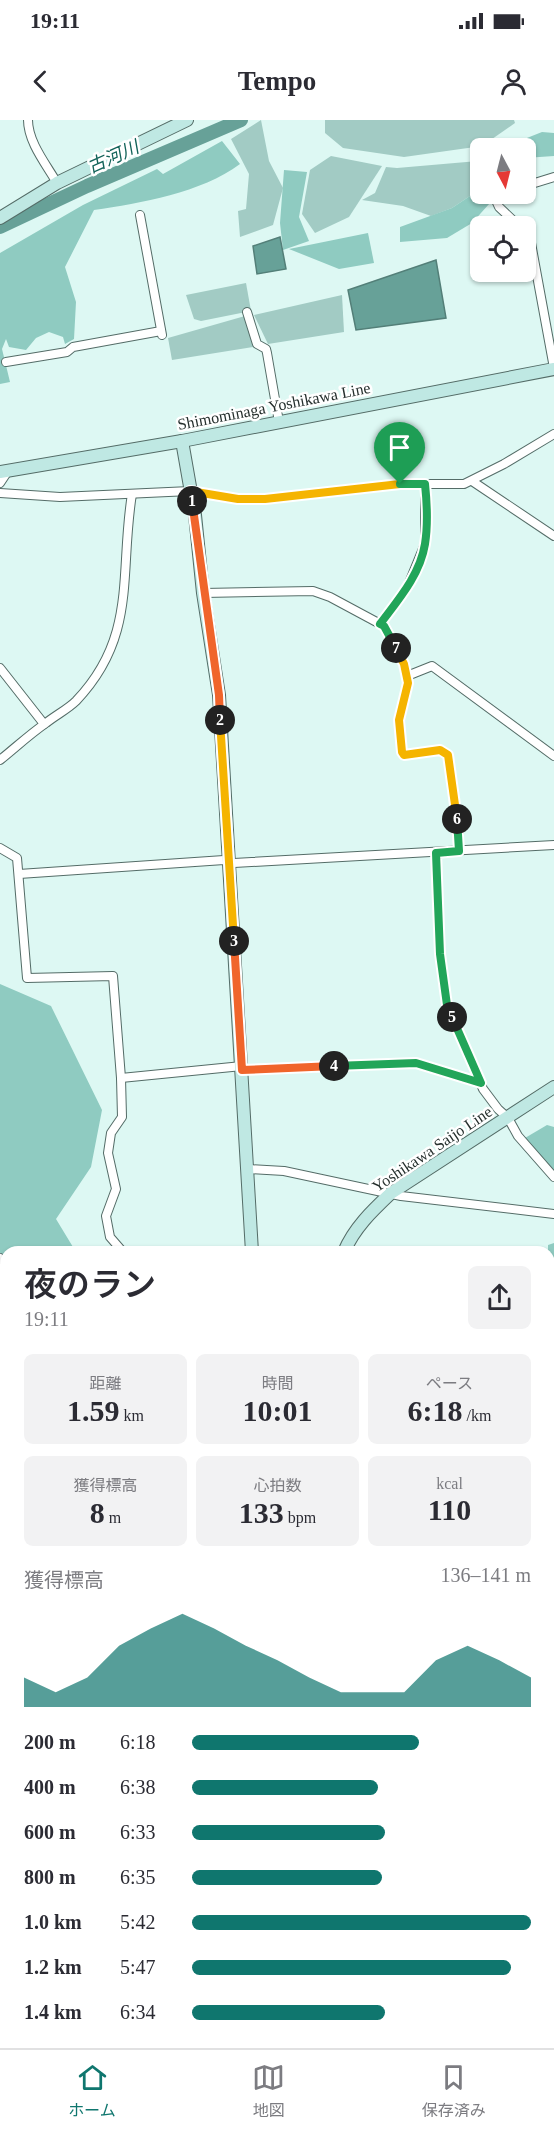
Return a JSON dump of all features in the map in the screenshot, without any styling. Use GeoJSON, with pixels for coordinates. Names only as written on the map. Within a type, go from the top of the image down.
{"type":"FeatureCollection","features":[{"type":"Feature","properties":{"kind":"street"},"geometry":{"type":"LineString","coordinates":[[28,120],[28,129],[33,142],[57,183]]}},
{"type":"Feature","properties":{"kind":"street"},"geometry":{"type":"LineString","coordinates":[[0,218],[57,183],[187,120]]}},
{"type":"Feature","properties":{"kind":"street"},"geometry":{"type":"LineString","coordinates":[[536,183],[554,177]]}},
{"type":"Feature","properties":{"kind":"street"},"geometry":{"type":"LineString","coordinates":[[498,204],[508,216]]}},
{"type":"Feature","properties":{"kind":"street"},"geometry":{"type":"LineString","coordinates":[[6,362],[67,352],[73,347],[161,333],[140,214]]}},
{"type":"Feature","properties":{"kind":"street"},"geometry":{"type":"LineString","coordinates":[[536,270],[554,368]]}},
{"type":"Feature","properties":{"kind":"street"},"geometry":{"type":"LineString","coordinates":[[247,312],[257,344],[266,349],[279,422]]}},
{"type":"Feature","properties":{"kind":"street","name":"Shimominaga Yoshikawa Line"},"geometry":{"type":"LineString","coordinates":[[4,471],[182,441],[554,368]]}},
{"type":"Feature","properties":{"kind":"street"},"geometry":{"type":"LineString","coordinates":[[0,493],[60,497],[190,491],[238,499],[265,499],[400,484],[464,484],[554,434]]}},
{"type":"Feature","properties":{"kind":"street"},"geometry":{"type":"LineString","coordinates":[[182,441],[219,695],[252,1246]]}},
{"type":"Feature","properties":{"kind":"street"},"geometry":{"type":"LineString","coordinates":[[0,483],[4,471]]}},
{"type":"Feature","properties":{"kind":"street"},"geometry":{"type":"LineString","coordinates":[[472,481],[554,537]]}},
{"type":"Feature","properties":{"kind":"street"},"geometry":{"type":"LineString","coordinates":[[380,624],[407,588],[425,544],[425,484]]}},
{"type":"Feature","properties":{"kind":"street"},"geometry":{"type":"LineString","coordinates":[[0,760],[44,724],[75,703],[104,667],[112,651],[122,612],[127,526],[132,494]]}},
{"type":"Feature","properties":{"kind":"street"},"geometry":{"type":"LineString","coordinates":[[203,593],[313,591],[330,597],[384,626],[404,664],[407,676],[408,683],[399,720],[402,752],[404,755],[440,750],[448,755],[459,851]]}},
{"type":"Feature","properties":{"kind":"street"},"geometry":{"type":"LineString","coordinates":[[407,676],[432,666],[554,756]]}},
{"type":"Feature","properties":{"kind":"street"},"geometry":{"type":"LineString","coordinates":[[0,668],[44,724]]}},
{"type":"Feature","properties":{"kind":"street"},"geometry":{"type":"LineString","coordinates":[[19,874],[224,860],[234,863],[554,845]]}},
{"type":"Feature","properties":{"kind":"street"},"geometry":{"type":"LineString","coordinates":[[0,848],[17,858],[27,978],[113,976],[122,1117],[111,1133],[108,1153],[116,1189],[106,1216],[110,1237],[118,1246]]}},
{"type":"Feature","properties":{"kind":"street"},"geometry":{"type":"LineString","coordinates":[[436,853],[440,954],[447,1005],[481,1083],[498,1109],[508,1118],[518,1136],[554,1177]]}},
{"type":"Feature","properties":{"kind":"street"},"geometry":{"type":"LineString","coordinates":[[121,1078],[242,1068],[416,1063],[481,1083]]}},
{"type":"Feature","properties":{"kind":"street","name":"Yoshikawa Saijo Line"},"geometry":{"type":"LineString","coordinates":[[347,1246],[369,1213],[391,1193],[554,1087]]}},
{"type":"Feature","properties":{"kind":"street"},"geometry":{"type":"LineString","coordinates":[[248,1169],[284,1171],[401,1196],[554,1214]]}},
{"type":"Feature","properties":{"kind":"shaded area"},"geometry":{"type":"Polygon","coordinates":[[[261,120],[269,161],[283,188],[273,225],[240,237],[238,211],[246,209],[249,174],[231,139],[261,120]]]}},
{"type":"Feature","properties":{"kind":"shaded area"},"geometry":{"type":"Polygon","coordinates":[[[325,120],[514,120],[515,123],[493,138],[470,138],[470,148],[404,157],[343,148],[325,133],[325,120]]]}},
{"type":"Feature","properties":{"kind":"shaded area"},"geometry":{"type":"Polygon","coordinates":[[[542,132],[554,133],[554,156],[536,157],[536,138],[527,138],[542,132]]]}},
{"type":"Feature","properties":{"kind":"shaded area"},"geometry":{"type":"Polygon","coordinates":[[[222,141],[240,164],[224,174],[170,195],[94,210],[65,267],[76,302],[74,339],[65,344],[63,337],[49,332],[36,338],[26,350],[9,347],[6,339],[2,349],[10,382],[0,384],[0,253],[83,205],[157,169],[163,174],[222,141]]]}},
{"type":"Feature","properties":{"kind":"shaded area"},"geometry":{"type":"Polygon","coordinates":[[[331,156],[382,166],[349,217],[315,233],[302,214],[310,170],[331,156]]]}},
{"type":"Feature","properties":{"kind":"shaded area"},"geometry":{"type":"Polygon","coordinates":[[[470,162],[470,196],[452,208],[431,216],[403,206],[362,200],[375,193],[386,167],[470,162]]]}},
{"type":"Feature","properties":{"kind":"shaded area"},"geometry":{"type":"Polygon","coordinates":[[[284,170],[307,172],[299,217],[309,241],[283,250],[280,223],[284,170]]]}},
{"type":"Feature","properties":{"kind":"shaded area"},"geometry":{"type":"Polygon","coordinates":[[[470,196],[470,204],[489,204],[478,216],[470,216],[470,224],[447,238],[400,242],[400,227],[452,208],[470,196]]]}},
{"type":"Feature","properties":{"kind":"shaded area"},"geometry":{"type":"Polygon","coordinates":[[[368,233],[374,263],[339,269],[289,249],[368,233]]]}},
{"type":"Feature","properties":{"kind":"shaded area"},"geometry":{"type":"Polygon","coordinates":[[[280,237],[286,269],[257,274],[253,246],[280,237]]]}},
{"type":"Feature","properties":{"kind":"shaded area"},"geometry":{"type":"Polygon","coordinates":[[[436,260],[446,318],[356,330],[348,290],[436,260]]]}},
{"type":"Feature","properties":{"kind":"shaded area"},"geometry":{"type":"Polygon","coordinates":[[[246,283],[251,311],[201,321],[194,319],[186,295],[246,283]]]}},
{"type":"Feature","properties":{"kind":"shaded area"},"geometry":{"type":"Polygon","coordinates":[[[342,295],[344,332],[268,344],[254,315],[342,295]]]}},
{"type":"Feature","properties":{"kind":"shaded area"},"geometry":{"type":"Polygon","coordinates":[[[245,316],[253,347],[172,360],[168,338],[245,316]]]}},
{"type":"Feature","properties":{"kind":"shaded area"},"geometry":{"type":"Polygon","coordinates":[[[0,984],[51,1006],[102,1110],[91,1167],[56,1219],[72,1246],[0,1246],[0,984]]]}},
{"type":"Feature","properties":{"kind":"shaded area"},"geometry":{"type":"Polygon","coordinates":[[[547,1125],[554,1127],[554,1173],[525,1138],[547,1125]]]}},
{"type":"Feature","properties":{"kind":"waterway","name":"古河川"},"geometry":{"type":"LineString","coordinates":[[0,227],[87,186],[241,120]]}},
{"type":"Feature","properties":{"kind":"route"},"geometry":{"type":"LineString","coordinates":[[400,484],[425,484],[425,544],[407,588],[380,624],[384,626],[404,664],[407,676],[408,683],[399,720],[402,752],[404,755],[440,750],[448,755],[459,851],[436,853],[440,954],[447,1005],[481,1083],[416,1063],[242,1070],[219,695],[190,491],[238,499],[265,499],[400,484]]}}]}
